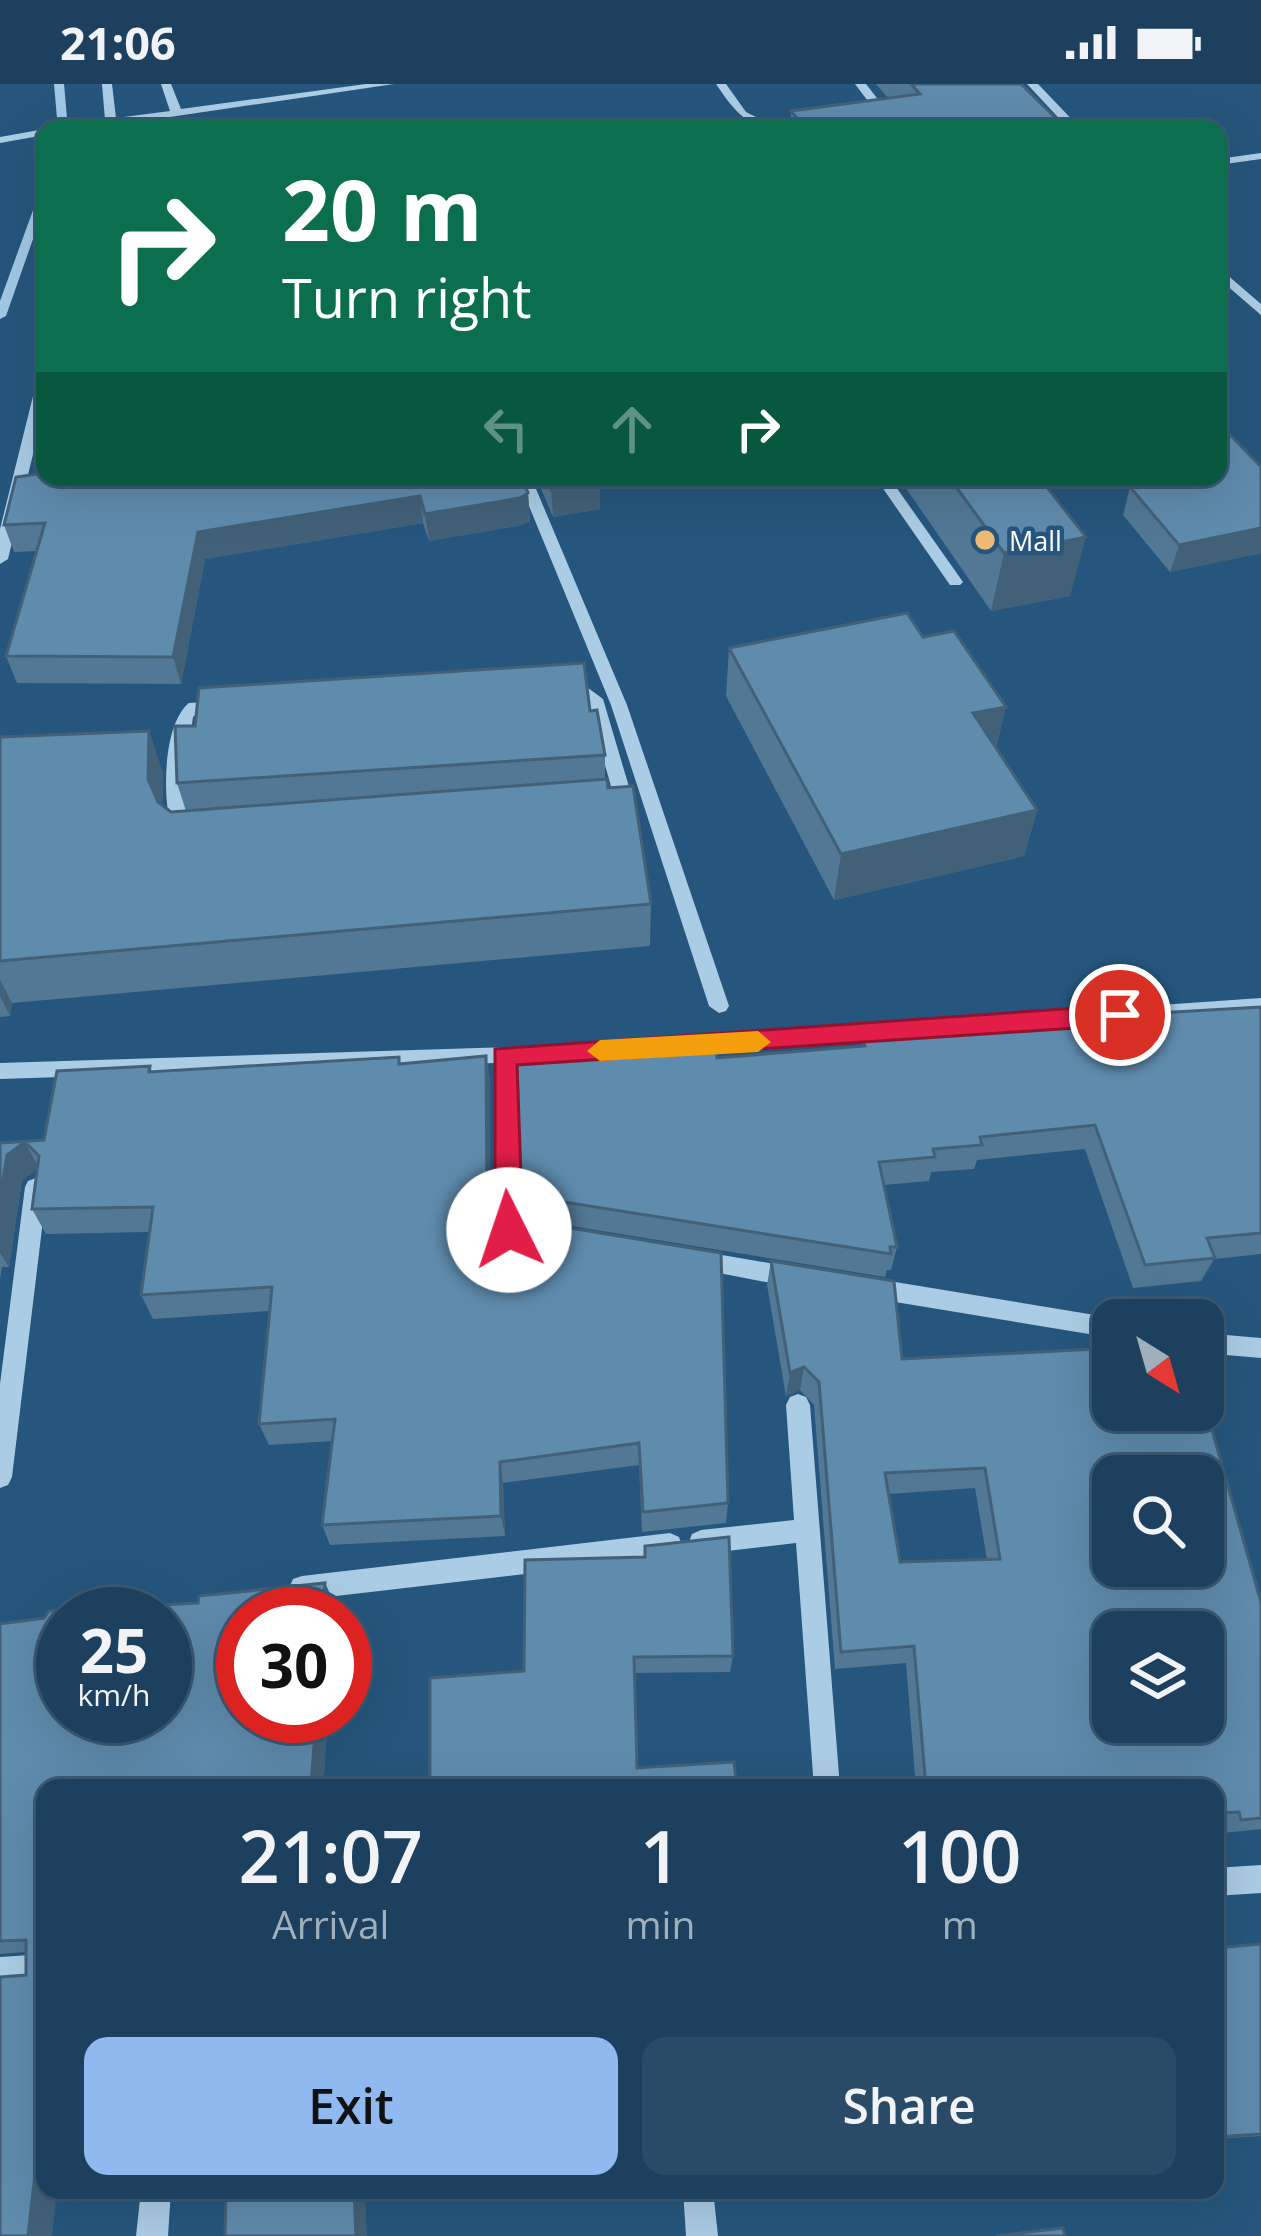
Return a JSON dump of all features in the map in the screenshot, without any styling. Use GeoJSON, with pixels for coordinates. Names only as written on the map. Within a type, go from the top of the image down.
{"type":"FeatureCollection","features":[{"type":"Feature","properties":{"kind":"street"},"geometry":{"type":"LineString","coordinates":[[107,84],[111,120]]}},
{"type":"Feature","properties":{"kind":"street"},"geometry":{"type":"LineString","coordinates":[[166,84],[176,112]]}},
{"type":"Feature","properties":{"kind":"street"},"geometry":{"type":"LineString","coordinates":[[137,120],[389,84]]}},
{"type":"Feature","properties":{"kind":"street"},"geometry":{"type":"LineString","coordinates":[[721,84],[742,114],[755,120]]}},
{"type":"Feature","properties":{"kind":"street"},"geometry":{"type":"LineString","coordinates":[[860,84],[889,120]]}},
{"type":"Feature","properties":{"kind":"street"},"geometry":{"type":"LineString","coordinates":[[1032,84],[1066,120]]}},
{"type":"Feature","properties":{"kind":"street"},"geometry":{"type":"LineString","coordinates":[[0,140],[36,133]]}},
{"type":"Feature","properties":{"kind":"street"},"geometry":{"type":"LineString","coordinates":[[1227,161],[1261,156]]}},
{"type":"Feature","properties":{"kind":"street"},"geometry":{"type":"LineString","coordinates":[[1227,283],[1240,300],[1261,311]]}},
{"type":"Feature","properties":{"kind":"street"},"geometry":{"type":"LineString","coordinates":[[0,559],[36,427]]}},
{"type":"Feature","properties":{"kind":"street"},"geometry":{"type":"LineString","coordinates":[[528,486],[619,705],[718,1006]]}},
{"type":"Feature","properties":{"kind":"street"},"geometry":{"type":"LineString","coordinates":[[889,486],[955,582]]}},
{"type":"Feature","properties":{"kind":"street"},"geometry":{"type":"LineString","coordinates":[[16,497],[38,493]]}},
{"type":"Feature","properties":{"kind":"street"},"geometry":{"type":"LineString","coordinates":[[580,687],[595,699],[623,797],[620,812],[184,844],[176,832],[179,752],[185,715],[195,707],[580,687]]}},
{"type":"Feature","properties":{"kind":"street"},"geometry":{"type":"LineString","coordinates":[[157,754],[179,752]]}},
{"type":"Feature","properties":{"kind":"street"},"geometry":{"type":"LineString","coordinates":[[657,1047],[1261,1005]]}},
{"type":"Feature","properties":{"kind":"street"},"geometry":{"type":"LineString","coordinates":[[0,1071],[570,1052]]}},
{"type":"Feature","properties":{"kind":"street"},"geometry":{"type":"LineString","coordinates":[[504,1056],[506,1218],[509,1230],[544,1238]]}},
{"type":"Feature","properties":{"kind":"street"},"geometry":{"type":"LineString","coordinates":[[0,1477],[37,1180]]}},
{"type":"Feature","properties":{"kind":"street"},"geometry":{"type":"LineString","coordinates":[[676,1256],[808,1279]]}},
{"type":"Feature","properties":{"kind":"street"},"geometry":{"type":"LineString","coordinates":[[851,1285],[1092,1325]]}},
{"type":"Feature","properties":{"kind":"street"},"geometry":{"type":"LineString","coordinates":[[1224,1345],[1261,1348]]}},
{"type":"Feature","properties":{"kind":"street"},"geometry":{"type":"LineString","coordinates":[[799,1405],[826,1779]]}},
{"type":"Feature","properties":{"kind":"street"},"geometry":{"type":"LineString","coordinates":[[322,1587],[808,1531]]}},
{"type":"Feature","properties":{"kind":"street"},"geometry":{"type":"LineString","coordinates":[[1224,1881],[1261,1879]]}},
{"type":"Feature","properties":{"kind":"street"},"geometry":{"type":"LineString","coordinates":[[0,1972],[36,1969]]}},
{"type":"Feature","properties":{"kind":"street"},"geometry":{"type":"LineString","coordinates":[[152,2236],[155,2199]]}},
{"type":"Feature","properties":{"kind":"street"},"geometry":{"type":"LineString","coordinates":[[699,2199],[702,2236]]}},
{"type":"Feature","properties":{"kind":"building"},"geometry":{"type":"Polygon","coordinates":[[[911,84],[1021,84],[1058,120],[798,120],[791,111],[920,94],[911,84]]]}},
{"type":"Feature","properties":{"kind":"building"},"geometry":{"type":"Polygon","coordinates":[[[1227,431],[1261,467],[1261,528],[1179,545],[1130,487],[1227,486],[1227,431]]]}},
{"type":"Feature","properties":{"kind":"building"},"geometry":{"type":"Polygon","coordinates":[[[36,474],[36,486],[525,486],[528,493],[425,514],[420,496],[198,532],[173,657],[6,656],[45,523],[4,525],[16,477],[36,474]]]}},
{"type":"Feature","properties":{"kind":"building"},"geometry":{"type":"Polygon","coordinates":[[[956,486],[1046,486],[1086,537],[1004,553],[956,486]]]}},
{"type":"Feature","properties":{"kind":"building"},"geometry":{"type":"Polygon","coordinates":[[[907,613],[923,637],[954,631],[1006,707],[973,713],[1037,810],[841,854],[729,648],[907,613]]]}},
{"type":"Feature","properties":{"kind":"building"},"geometry":{"type":"Polygon","coordinates":[[[584,663],[590,711],[597,710],[605,755],[177,783],[175,726],[195,726],[199,688],[584,663]]]}},
{"type":"Feature","properties":{"kind":"building"},"geometry":{"type":"Polygon","coordinates":[[[149,731],[148,779],[158,802],[171,812],[607,779],[608,788],[633,786],[651,904],[0,961],[0,737],[149,731]]]}},
{"type":"Feature","properties":{"kind":"building"},"geometry":{"type":"Polygon","coordinates":[[[1261,1007],[1261,1233],[1207,1238],[1215,1258],[1145,1265],[1095,1125],[980,1137],[982,1145],[933,1149],[935,1157],[879,1162],[897,1247],[890,1247],[891,1254],[520,1195],[517,1055],[714,1040],[717,1058],[865,1046],[863,1039],[913,1032],[1261,1007]]]}},
{"type":"Feature","properties":{"kind":"building"},"geometry":{"type":"Polygon","coordinates":[[[486,1056],[487,1193],[497,1216],[721,1253],[728,1503],[643,1512],[639,1443],[500,1462],[501,1516],[322,1525],[335,1419],[259,1424],[272,1287],[141,1295],[153,1207],[32,1209],[39,1156],[25,1142],[7,1155],[0,1198],[0,1143],[44,1140],[57,1071],[150,1066],[149,1072],[399,1057],[399,1064],[486,1056]]]}},
{"type":"Feature","properties":{"kind":"building"},"geometry":{"type":"Polygon","coordinates":[[[771,1261],[894,1281],[902,1359],[1092,1349],[1092,1431],[1212,1431],[1219,1455],[1092,1455],[1092,1587],[1224,1587],[1224,1472],[1261,1602],[1261,1818],[1241,1820],[1239,1812],[1224,1813],[1224,1779],[925,1779],[914,1646],[841,1652],[819,1382],[804,1367],[790,1373],[771,1261]],[[985,1468],[885,1473],[900,1562],[1000,1559],[985,1468]]]}},
{"type":"Feature","properties":{"kind":"building"},"geometry":{"type":"Polygon","coordinates":[[[729,1537],[733,1656],[634,1657],[637,1768],[734,1762],[736,1779],[430,1779],[430,1678],[524,1671],[525,1560],[645,1557],[645,1546],[729,1537]]]}},
{"type":"Feature","properties":{"kind":"building"},"geometry":{"type":"Polygon","coordinates":[[[216,1594],[216,1743],[314,1743],[312,1779],[36,1779],[36,2165],[28,2236],[0,2236],[0,1977],[26,1975],[26,1940],[0,1941],[0,1624],[36,1619],[36,1743],[192,1743],[192,1603],[198,1603],[199,1596],[216,1594]]]}},
{"type":"Feature","properties":{"kind":"building"},"geometry":{"type":"Polygon","coordinates":[[[1261,1944],[1261,2134],[1224,2136],[1224,1947],[1261,1944]]]}},
{"type":"Feature","properties":{"kind":"building"},"geometry":{"type":"Polygon","coordinates":[[[226,2199],[354,2199],[356,2236],[225,2236],[226,2199]]]}},
{"type":"Feature","properties":{"kind":"building"},"geometry":{"type":"Polygon","coordinates":[[[1063,2228],[1065,2236],[996,2236],[1063,2228]]]}},
{"type":"Feature","properties":{"kind":"waterway"},"geometry":{"type":"LineString","coordinates":[[59,84],[62,120]]}},
{"type":"Feature","properties":{"kind":"waterway"},"geometry":{"type":"LineString","coordinates":[[0,316],[36,216]]}},
{"type":"Feature","properties":{"kind":"slow traffic"},"geometry":{"type":"LineString","coordinates":[[600,1051],[758,1042]]}},
{"type":"Feature","properties":{"kind":"place","name":"Mall"},"geometry":{"type":"Point","coordinates":[985,540]}},
{"type":"Feature","properties":{"kind":"route"},"geometry":{"type":"LineString","coordinates":[[509,1230],[504,1056],[1120,1015]]}}]}
